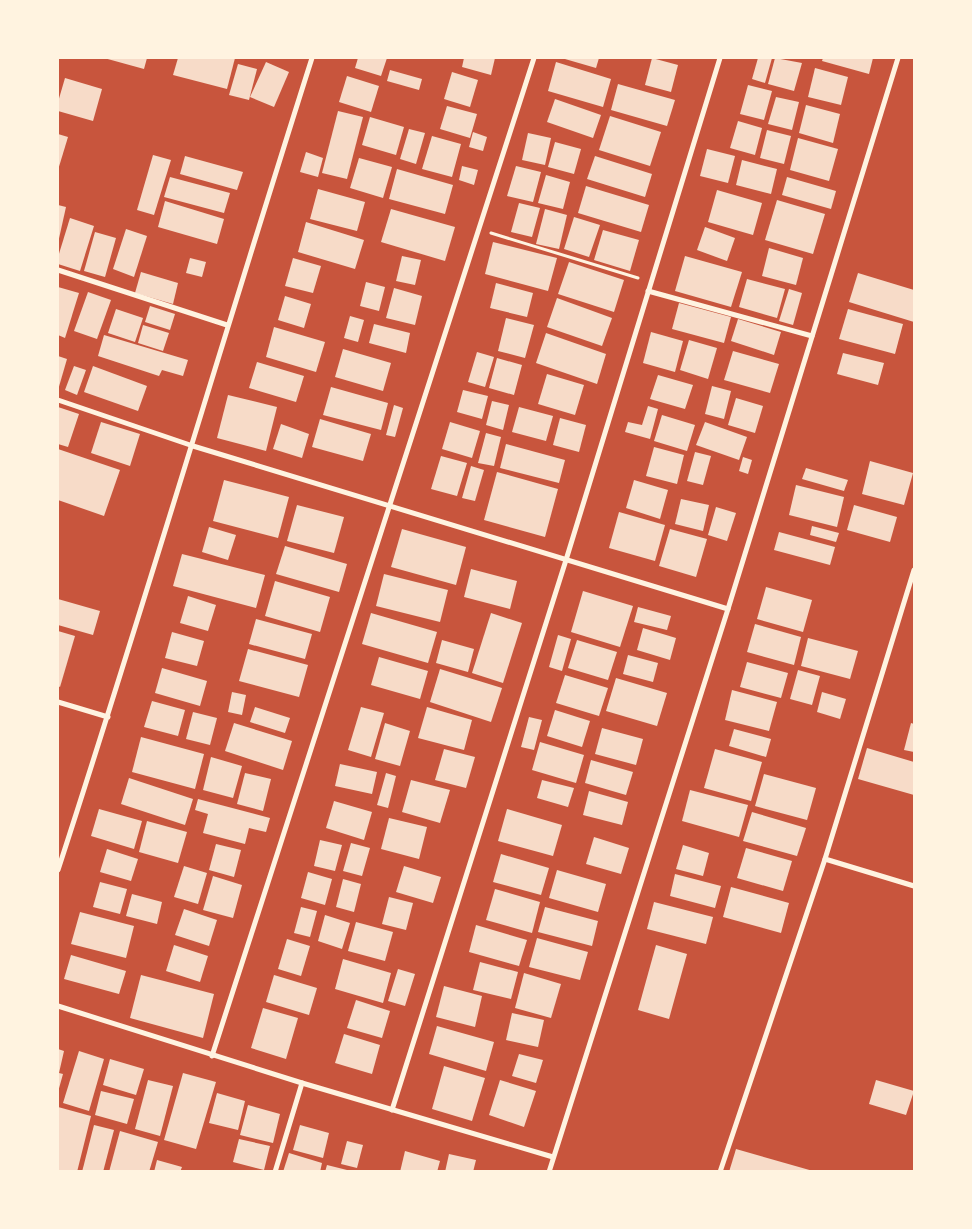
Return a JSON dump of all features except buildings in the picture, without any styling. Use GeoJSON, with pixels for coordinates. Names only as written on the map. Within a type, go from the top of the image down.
{"type":"FeatureCollection","features":[{"type":"Feature","properties":{"kind":"street"},"geometry":{"type":"LineString","coordinates":[[58,870],[193,446],[227,325],[312,58]]}},
{"type":"Feature","properties":{"kind":"street"},"geometry":{"type":"LineString","coordinates":[[212,1056],[534,58]]}},
{"type":"Feature","properties":{"kind":"street"},"geometry":{"type":"LineString","coordinates":[[392,1110],[566,560],[720,58]]}},
{"type":"Feature","properties":{"kind":"street"},"geometry":{"type":"LineString","coordinates":[[549,1172],[728,609],[898,58]]}},
{"type":"Feature","properties":{"kind":"street"},"geometry":{"type":"LineString","coordinates":[[58,270],[227,325]]}},
{"type":"Feature","properties":{"kind":"street"},"geometry":{"type":"LineString","coordinates":[[648,291],[812,336]]}},
{"type":"Feature","properties":{"kind":"street"},"geometry":{"type":"LineString","coordinates":[[58,400],[193,446],[728,609]]}},
{"type":"Feature","properties":{"kind":"street"},"geometry":{"type":"LineString","coordinates":[[720,1172],[824,859],[914,570]]}},
{"type":"Feature","properties":{"kind":"street"},"geometry":{"type":"LineString","coordinates":[[58,702],[108,717]]}},
{"type":"Feature","properties":{"kind":"street"},"geometry":{"type":"LineString","coordinates":[[824,859],[914,886]]}},
{"type":"Feature","properties":{"kind":"street"},"geometry":{"type":"LineString","coordinates":[[58,1006],[212,1056],[553,1157]]}},
{"type":"Feature","properties":{"kind":"street"},"geometry":{"type":"LineString","coordinates":[[275,1172],[302,1083]]}},
{"type":"Feature","properties":{"kind":"path"},"geometry":{"type":"LineString","coordinates":[[478,229],[651,282]]}}]}
